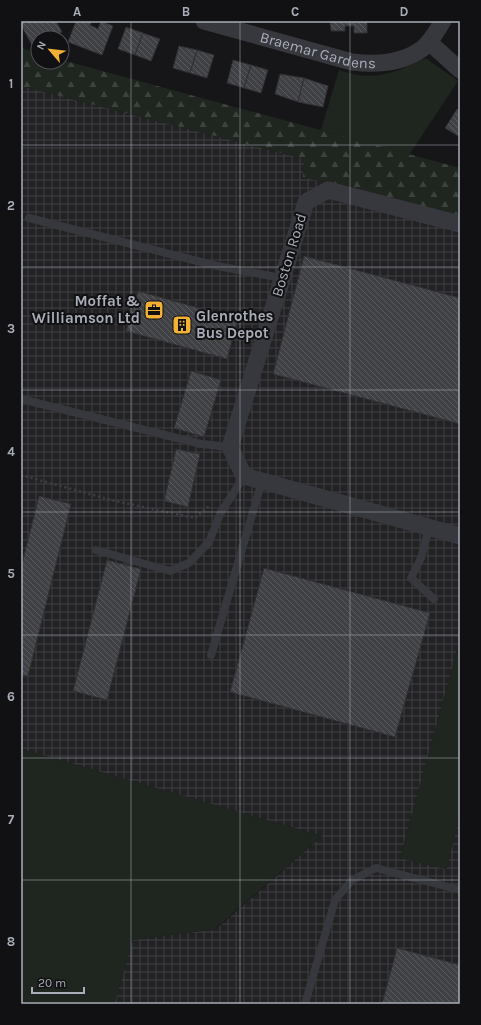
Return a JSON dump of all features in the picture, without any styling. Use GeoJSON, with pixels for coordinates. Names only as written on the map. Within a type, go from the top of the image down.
{"type":"FeatureCollection","features":[{"type":"Feature","properties":{"kind":"street","name":"Braemar Gardens"},"geometry":{"type":"LineString","coordinates":[[204,21],[352,62],[369,65],[405,58],[422,49],[429,42],[443,21]]}},
{"type":"Feature","properties":{"kind":"street"},"geometry":{"type":"LineString","coordinates":[[429,42],[460,70]]}},
{"type":"Feature","properties":{"kind":"street","name":"Boston Road"},"geometry":{"type":"LineString","coordinates":[[230,447],[306,202],[328,190],[460,224]]}},
{"type":"Feature","properties":{"kind":"street"},"geometry":{"type":"LineString","coordinates":[[230,447],[244,476],[460,536]]}},
{"type":"Feature","properties":{"kind":"lane"},"geometry":{"type":"LineString","coordinates":[[29,218],[217,266],[282,278]]}},
{"type":"Feature","properties":{"kind":"lane"},"geometry":{"type":"LineString","coordinates":[[21,399],[201,444],[230,447]]}},
{"type":"Feature","properties":{"kind":"lane"},"geometry":{"type":"LineString","coordinates":[[96,550],[170,571],[189,563],[209,542],[220,514],[244,476]]}},
{"type":"Feature","properties":{"kind":"lane"},"geometry":{"type":"LineString","coordinates":[[211,655],[262,481]]}},
{"type":"Feature","properties":{"kind":"lane"},"geometry":{"type":"LineString","coordinates":[[429,528],[421,558],[411,578],[434,598]]}},
{"type":"Feature","properties":{"kind":"lane"},"geometry":{"type":"LineString","coordinates":[[305,1004],[335,900],[352,880],[376,868],[460,890]]}},
{"type":"Feature","properties":{"kind":"path"},"geometry":{"type":"LineString","coordinates":[[21,475],[115,501],[195,518],[211,504]]}},
{"type":"Feature","properties":{"kind":"shaded area"},"geometry":{"type":"Polygon","coordinates":[[[21,86],[305,159],[303,177],[460,218],[460,640],[400,858],[446,869],[460,815],[460,1004],[114,1004],[133,940],[216,929],[322,836],[21,749],[21,86]]]}},
{"type":"Feature","properties":{"kind":"green space"},"geometry":{"type":"Polygon","coordinates":[[[21,48],[30,51],[30,70],[70,70],[70,62],[460,168],[460,218],[303,177],[304,159],[21,86],[21,48]]]}},
{"type":"Feature","properties":{"kind":"green space"},"geometry":{"type":"Polygon","coordinates":[[[423,59],[427,59],[458,81],[409,155],[321,130],[339,70],[351,74],[372,76],[382,75],[402,69],[423,59]]]}},
{"type":"Feature","properties":{"kind":"green space"},"geometry":{"type":"Polygon","coordinates":[[[460,640],[460,815],[446,869],[400,858],[460,640]]]}},
{"type":"Feature","properties":{"kind":"green space"},"geometry":{"type":"Polygon","coordinates":[[[21,749],[322,836],[215,929],[133,940],[114,1004],[21,1004],[21,749]]]}},
{"type":"Feature","properties":{"kind":"building"},"geometry":{"type":"Polygon","coordinates":[[[21,21],[56,21],[61,30],[30,30],[30,42],[21,25],[21,21]]]}},
{"type":"Feature","properties":{"kind":"building"},"geometry":{"type":"Polygon","coordinates":[[[76,21],[92,21],[90,25],[98,29],[101,21],[113,26],[102,55],[70,43],[70,37],[76,21]]]}},
{"type":"Feature","properties":{"kind":"building"},"geometry":{"type":"Polygon","coordinates":[[[330,21],[367,21],[367,33],[354,33],[354,26],[345,26],[345,31],[331,31],[330,21]]]}},
{"type":"Feature","properties":{"kind":"building"},"geometry":{"type":"Polygon","coordinates":[[[126,27],[143,33],[135,55],[118,49],[126,27]]]}},
{"type":"Feature","properties":{"kind":"building"},"geometry":{"type":"Polygon","coordinates":[[[143,33],[160,39],[151,61],[135,55],[143,33]]]}},
{"type":"Feature","properties":{"kind":"building"},"geometry":{"type":"Polygon","coordinates":[[[179,46],[197,50],[190,73],[173,68],[179,46]]]}},
{"type":"Feature","properties":{"kind":"building"},"geometry":{"type":"Polygon","coordinates":[[[197,50],[214,55],[207,78],[190,73],[197,50]]]}},
{"type":"Feature","properties":{"kind":"building"},"geometry":{"type":"Polygon","coordinates":[[[233,60],[251,65],[244,88],[227,83],[233,60]]]}},
{"type":"Feature","properties":{"kind":"building"},"geometry":{"type":"Polygon","coordinates":[[[251,65],[268,70],[261,93],[244,88],[251,65]]]}},
{"type":"Feature","properties":{"kind":"building"},"geometry":{"type":"Polygon","coordinates":[[[280,74],[304,78],[298,102],[275,94],[280,74]]]}},
{"type":"Feature","properties":{"kind":"building"},"geometry":{"type":"Polygon","coordinates":[[[304,78],[328,86],[323,107],[298,102],[304,78]]]}},
{"type":"Feature","properties":{"kind":"building"},"geometry":{"type":"Polygon","coordinates":[[[457,109],[460,111],[460,137],[445,128],[457,109]]]}},
{"type":"Feature","properties":{"kind":"building"},"geometry":{"type":"Polygon","coordinates":[[[304,256],[460,298],[460,424],[273,374],[304,256]]]}},
{"type":"Feature","properties":{"kind":"building","name":"Glenrothes Bus Depot"},"geometry":{"type":"Polygon","coordinates":[[[138,291],[238,319],[227,359],[126,331],[138,291]]]}},
{"type":"Feature","properties":{"kind":"building"},"geometry":{"type":"Polygon","coordinates":[[[191,371],[221,380],[204,437],[174,428],[191,371]]]}},
{"type":"Feature","properties":{"kind":"building"},"geometry":{"type":"Polygon","coordinates":[[[176,449],[200,454],[188,507],[164,501],[176,449]]]}},
{"type":"Feature","properties":{"kind":"building"},"geometry":{"type":"Polygon","coordinates":[[[39,496],[71,504],[28,676],[21,675],[21,568],[39,496]]]}},
{"type":"Feature","properties":{"kind":"building"},"geometry":{"type":"Polygon","coordinates":[[[107,560],[141,569],[107,700],[73,691],[107,560]]]}},
{"type":"Feature","properties":{"kind":"building"},"geometry":{"type":"Polygon","coordinates":[[[264,568],[430,613],[395,737],[230,692],[264,568]]]}},
{"type":"Feature","properties":{"kind":"building"},"geometry":{"type":"Polygon","coordinates":[[[397,948],[460,965],[460,1004],[382,1004],[397,948]]]}},
{"type":"Feature","properties":{"kind":"place","name":"Moffat & Williamson Ltd"},"geometry":{"type":"Point","coordinates":[154,310]}},
{"type":"Feature","properties":{"kind":"place","name":"Glenrothes Bus Depot"},"geometry":{"type":"Point","coordinates":[182,325]}}]}
